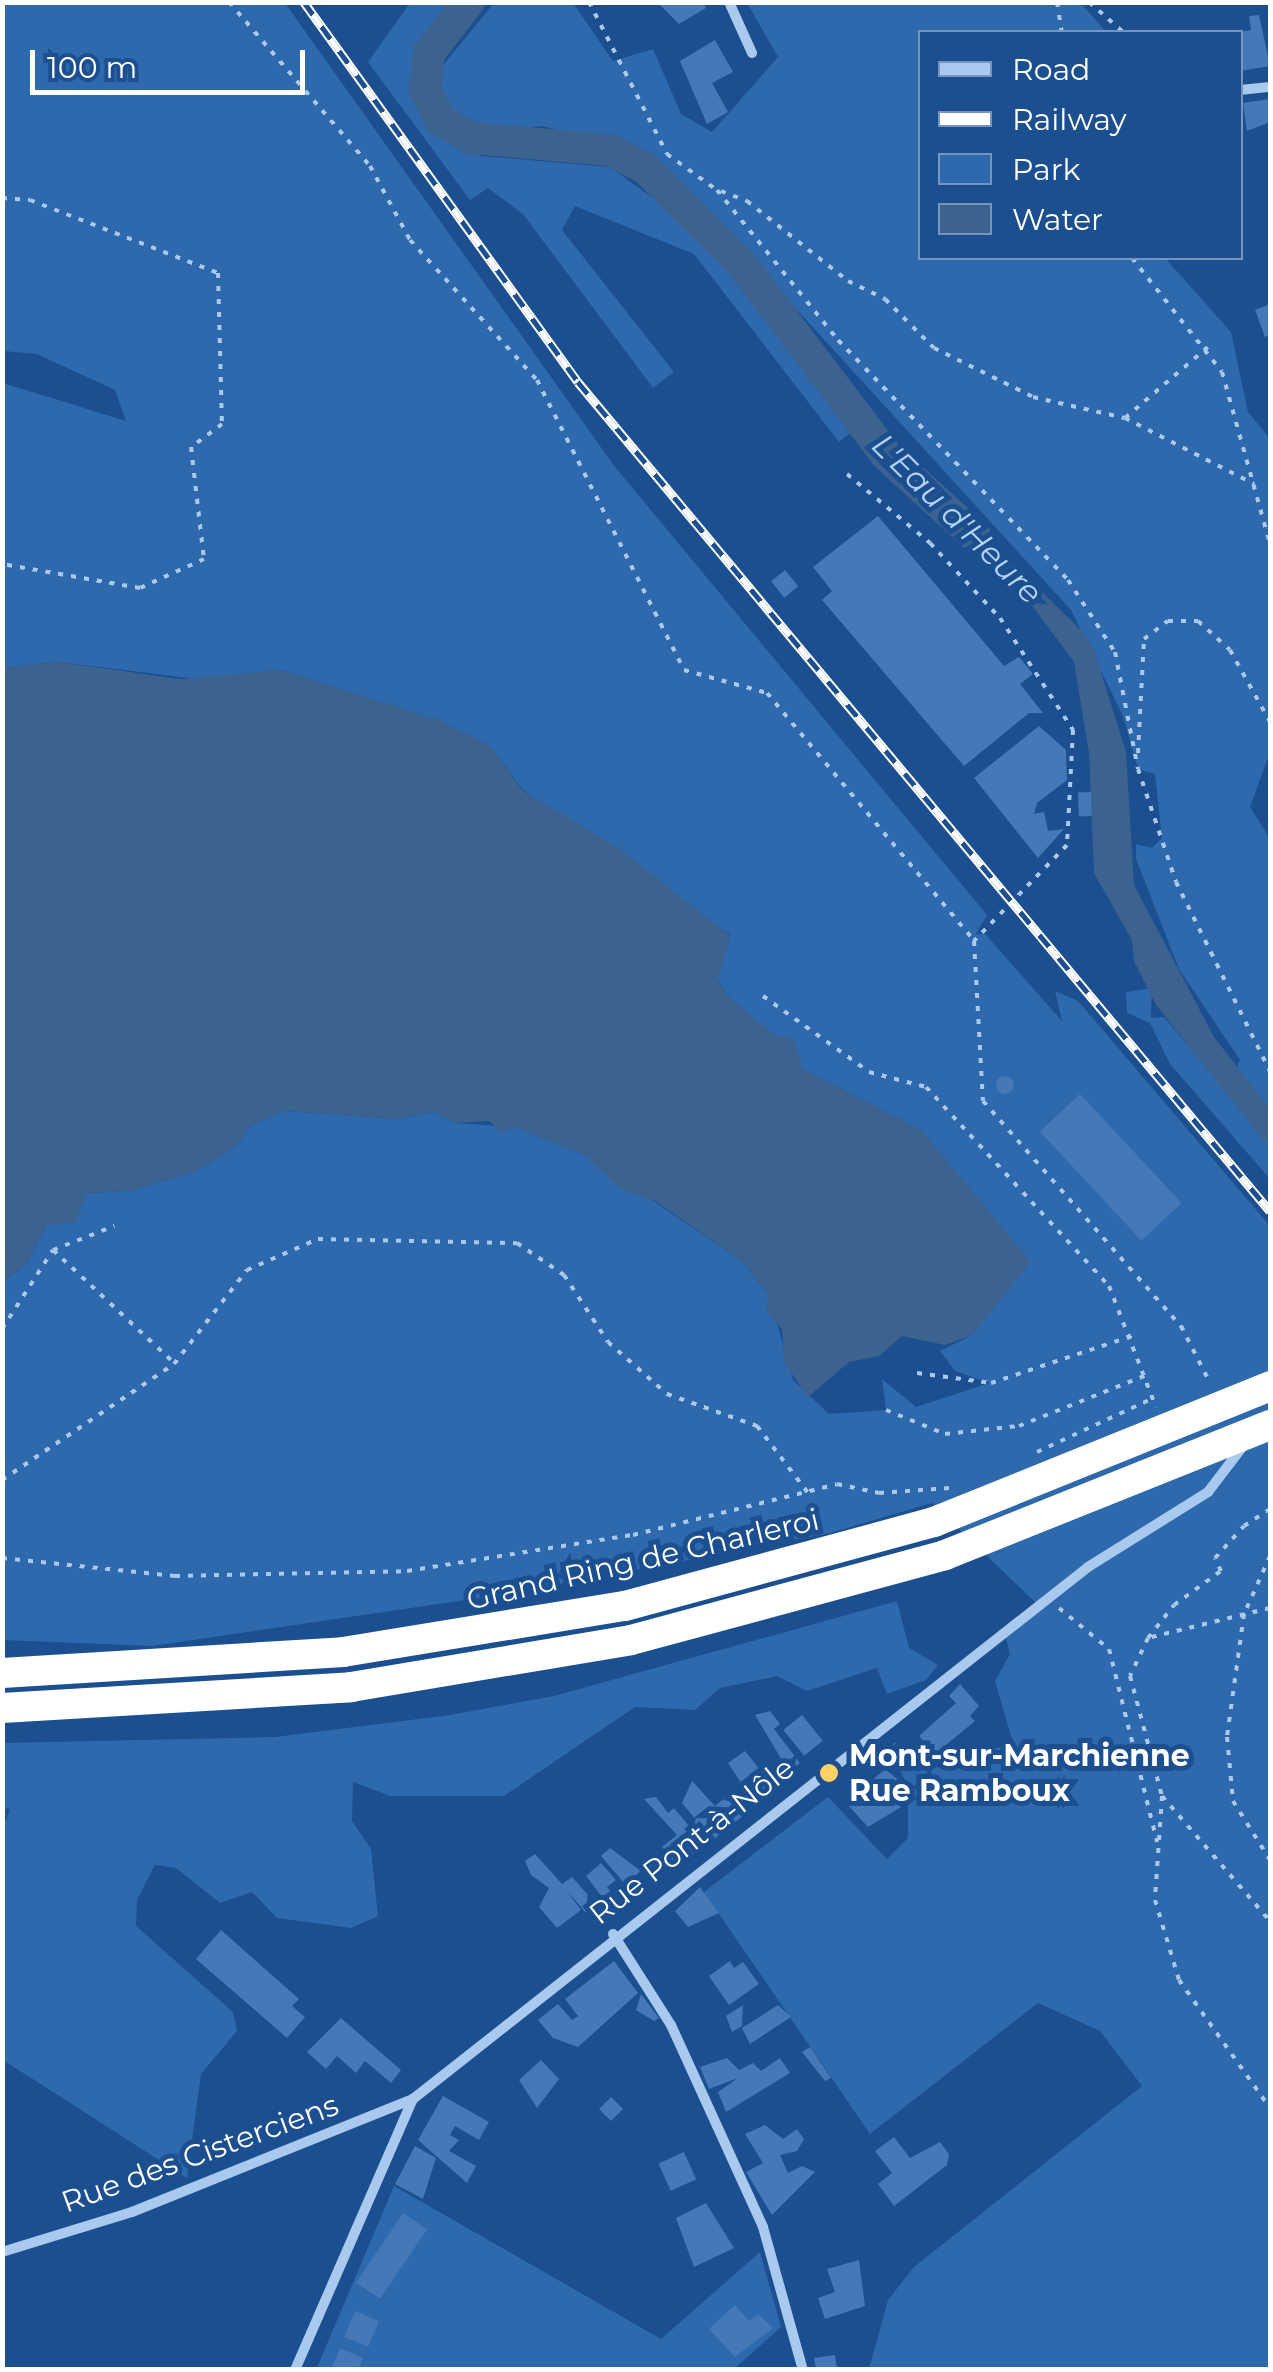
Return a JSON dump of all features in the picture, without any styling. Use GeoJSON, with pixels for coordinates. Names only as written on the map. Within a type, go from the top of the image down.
{"type":"FeatureCollection","features":[{"type":"Feature","properties":{"kind":"highway","name":"Grand Ring de Charleroi"},"geometry":{"type":"LineString","coordinates":[[2,1672],[54,1672],[461,1638],[836,1553],[1036,1486],[1270,1386]]}},
{"type":"Feature","properties":{"kind":"highway"},"geometry":{"type":"LineString","coordinates":[[2,1708],[207,1700],[467,1671],[631,1640],[846,1585],[1050,1517],[1270,1424]]}},
{"type":"Feature","properties":{"kind":"highway"},"geometry":{"type":"LineString","coordinates":[[2,1656],[54,1672]]}},
{"type":"Feature","properties":{"kind":"street"},"geometry":{"type":"LineString","coordinates":[[729,2],[752,52]]}},
{"type":"Feature","properties":{"kind":"street"},"geometry":{"type":"LineString","coordinates":[[1243,90],[1270,87]]}},
{"type":"Feature","properties":{"kind":"street","name":"Rue Pont-à-Nôle"},"geometry":{"type":"LineString","coordinates":[[295,2370],[413,2099],[613,1934],[1051,1595],[1208,1492],[1240,1451],[1270,1397]]}},
{"type":"Feature","properties":{"kind":"street"},"geometry":{"type":"LineString","coordinates":[[613,1934],[671,2025],[763,2227],[803,2370]]}},
{"type":"Feature","properties":{"kind":"street","name":"Rue des Cisterciens"},"geometry":{"type":"LineString","coordinates":[[5,2250],[132,2212],[413,2099]]}},
{"type":"Feature","properties":{"kind":"path"},"geometry":{"type":"LineString","coordinates":[[230,2],[370,166],[410,240],[536,380],[684,670],[767,693],[974,942],[983,1101],[1181,1326],[1213,1388]]}},
{"type":"Feature","properties":{"kind":"path"},"geometry":{"type":"LineString","coordinates":[[589,2],[666,154],[717,190],[747,201],[848,281],[885,299],[934,348],[1002,386],[1125,418],[1254,484]]}},
{"type":"Feature","properties":{"kind":"path"},"geometry":{"type":"LineString","coordinates":[[1058,2],[1062,30]]}},
{"type":"Feature","properties":{"kind":"path"},"geometry":{"type":"LineString","coordinates":[[1089,2],[1121,30]]}},
{"type":"Feature","properties":{"kind":"path"},"geometry":{"type":"LineString","coordinates":[[717,190],[838,340],[1068,580],[1115,652],[1138,769],[1176,882],[1270,1071]]}},
{"type":"Feature","properties":{"kind":"path"},"geometry":{"type":"LineString","coordinates":[[2,198],[30,200],[218,273],[222,424],[190,447],[204,560],[140,588],[2,564]]}},
{"type":"Feature","properties":{"kind":"path"},"geometry":{"type":"LineString","coordinates":[[1134,260],[1209,346],[1270,544]]}},
{"type":"Feature","properties":{"kind":"path"},"geometry":{"type":"LineString","coordinates":[[1125,418],[1209,346]]}},
{"type":"Feature","properties":{"kind":"path"},"geometry":{"type":"LineString","coordinates":[[847,474],[930,543],[1000,618],[1073,730],[1066,845],[974,942]]}},
{"type":"Feature","properties":{"kind":"path"},"geometry":{"type":"LineString","coordinates":[[1138,769],[1144,639],[1168,621],[1198,622],[1230,650],[1270,722]]}},
{"type":"Feature","properties":{"kind":"path"},"geometry":{"type":"LineString","coordinates":[[763,996],[869,1072],[926,1087],[1110,1286],[1132,1336],[1150,1399],[1159,1412]]}},
{"type":"Feature","properties":{"kind":"path"},"geometry":{"type":"LineString","coordinates":[[2,1329],[54,1250],[114,1226]]}},
{"type":"Feature","properties":{"kind":"path"},"geometry":{"type":"LineString","coordinates":[[2,1480],[174,1364],[247,1270],[318,1238],[517,1243],[564,1275],[608,1342],[667,1394],[757,1426],[808,1493]]}},
{"type":"Feature","properties":{"kind":"path"},"geometry":{"type":"LineString","coordinates":[[54,1250],[174,1364]]}},
{"type":"Feature","properties":{"kind":"path"},"geometry":{"type":"LineString","coordinates":[[917,1373],[990,1383],[1132,1336]]}},
{"type":"Feature","properties":{"kind":"path"},"geometry":{"type":"LineString","coordinates":[[886,1410],[946,1434],[1019,1426],[1144,1376]]}},
{"type":"Feature","properties":{"kind":"path"},"geometry":{"type":"LineString","coordinates":[[1024,1458],[1150,1399]]}},
{"type":"Feature","properties":{"kind":"path"},"geometry":{"type":"LineString","coordinates":[[2,1558],[175,1576],[407,1571],[632,1536],[837,1484],[879,1493],[953,1488]]}},
{"type":"Feature","properties":{"kind":"path"},"geometry":{"type":"LineString","coordinates":[[1270,1509],[1215,1558],[1220,1571],[1208,1585],[1174,1605],[1148,1638],[1130,1676],[1162,1796],[1155,1900],[1179,1980],[1270,2108]]}},
{"type":"Feature","properties":{"kind":"path"},"geometry":{"type":"LineString","coordinates":[[1270,1556],[1244,1614],[1227,1738],[1233,1801],[1270,1860]]}},
{"type":"Feature","properties":{"kind":"path"},"geometry":{"type":"LineString","coordinates":[[1051,1595],[1070,1624],[1108,1650],[1159,1847]]}},
{"type":"Feature","properties":{"kind":"path"},"geometry":{"type":"LineString","coordinates":[[1148,1638],[1270,1608]]}},
{"type":"Feature","properties":{"kind":"path"},"geometry":{"type":"LineString","coordinates":[[1162,1796],[1270,1921]]}},
{"type":"Feature","properties":{"kind":"green space"},"geometry":{"type":"Polygon","coordinates":[[[1080,2],[1104,30],[918,30],[918,260],[1167,260],[1231,332],[1248,412],[1270,439],[1270,752],[1250,807],[1270,839],[1270,1179],[1170,1064],[1150,1023],[1127,1013],[1126,992],[1152,988],[1151,1018],[1164,1017],[1227,1092],[1240,1060],[1179,969],[1136,859],[1136,844],[1152,848],[1162,838],[1155,774],[1138,769],[1123,716],[1071,610],[714,219],[646,155],[543,126],[478,132],[464,126],[436,87],[444,64],[494,3],[573,3],[613,61],[653,49],[681,114],[712,132],[778,57],[747,3],[1080,2]]]}},
{"type":"Feature","properties":{"kind":"green space"},"geometry":{"type":"Polygon","coordinates":[[[3,3],[285,3],[615,467],[987,915],[976,934],[985,934],[1062,1021],[1055,991],[1078,1001],[1270,1226],[1270,2369],[869,2369],[888,2300],[914,2267],[1142,2086],[1100,2031],[1038,2003],[870,2134],[704,1892],[828,1797],[887,1859],[908,1838],[908,1786],[890,1751],[894,1742],[944,1770],[970,1751],[1014,1746],[995,1681],[1010,1654],[1004,1632],[1038,1605],[932,1503],[830,1533],[521,1592],[152,1646],[3,1640],[3,1282],[26,1264],[46,1226],[87,1193],[130,1191],[197,1171],[237,1145],[251,1125],[284,1111],[399,1119],[434,1112],[455,1123],[514,1127],[585,1155],[742,1261],[769,1295],[793,1380],[829,1414],[886,1410],[882,1379],[916,1407],[989,1383],[955,1371],[940,1351],[972,1335],[1018,1271],[922,1131],[803,1069],[728,996],[718,980],[730,935],[523,790],[490,746],[440,721],[282,670],[197,679],[58,662],[3,668],[3,383],[126,421],[115,390],[37,354],[3,351],[3,3]]]}},
{"type":"Feature","properties":{"kind":"green space"},"geometry":{"type":"Polygon","coordinates":[[[410,3],[457,3],[419,61],[417,92],[442,130],[481,156],[610,167],[701,233],[855,429],[839,442],[694,254],[575,206],[562,230],[674,372],[653,388],[523,214],[488,188],[470,200],[368,62],[410,3]]]}},
{"type":"Feature","properties":{"kind":"green space"},"geometry":{"type":"Polygon","coordinates":[[[897,1601],[909,1648],[938,1665],[926,1680],[887,1694],[877,1668],[807,1691],[777,1676],[720,1688],[695,1710],[635,1707],[504,1796],[390,1796],[353,1782],[352,1821],[371,1849],[378,1916],[351,1928],[277,1918],[252,1892],[220,1903],[176,1868],[155,1865],[137,1900],[136,1926],[233,2012],[237,2031],[201,2074],[187,2178],[3,2060],[2,1830],[10,1809],[3,1808],[3,1743],[275,1737],[450,1715],[554,1696],[897,1601]]]}},
{"type":"Feature","properties":{"kind":"green space"},"geometry":{"type":"Polygon","coordinates":[[[394,2186],[661,2339],[760,2252],[781,2327],[734,2369],[316,2370],[394,2186]]]}},
{"type":"Feature","properties":{"kind":"water"},"geometry":{"type":"Polygon","coordinates":[[[948,501],[1085,634],[1095,653],[1126,752],[1134,885],[1214,1037],[1270,1109],[1270,1148],[1156,1005],[1134,961],[1132,940],[1094,873],[1089,753],[1074,662],[1019,588],[943,525],[937,513],[948,501]]]}},
{"type":"Feature","properties":{"kind":"water"},"geometry":{"type":"Polygon","coordinates":[[[58,662],[180,679],[282,670],[440,721],[490,746],[523,791],[619,848],[730,936],[718,981],[728,996],[772,1033],[794,1039],[803,1069],[922,1131],[1031,1262],[972,1335],[945,1345],[902,1336],[879,1356],[849,1362],[808,1397],[785,1364],[782,1329],[766,1311],[769,1295],[742,1261],[655,1201],[620,1189],[585,1155],[514,1127],[500,1133],[490,1121],[455,1123],[434,1112],[399,1119],[285,1111],[251,1125],[237,1145],[197,1171],[130,1191],[87,1193],[76,1222],[46,1226],[26,1264],[3,1282],[3,668],[58,662]]]}},
{"type":"Feature","properties":{"kind":"building"},"geometry":{"type":"Polygon","coordinates":[[[657,2],[703,2],[706,8],[679,24],[657,2]]]}},
{"type":"Feature","properties":{"kind":"building"},"geometry":{"type":"Polygon","coordinates":[[[1259,15],[1270,66],[1243,70],[1243,31],[1251,30],[1249,16],[1259,15]]]}},
{"type":"Feature","properties":{"kind":"building"},"geometry":{"type":"Polygon","coordinates":[[[715,40],[733,72],[712,83],[728,112],[707,124],[680,61],[715,40]]]}},
{"type":"Feature","properties":{"kind":"building"},"geometry":{"type":"Polygon","coordinates":[[[1270,99],[1270,122],[1247,131],[1243,103],[1270,99]]]}},
{"type":"Feature","properties":{"kind":"building"},"geometry":{"type":"Polygon","coordinates":[[[1270,304],[1270,335],[1265,337],[1255,310],[1270,304]]]}},
{"type":"Feature","properties":{"kind":"building"},"geometry":{"type":"Polygon","coordinates":[[[878,516],[1004,666],[1019,657],[1033,674],[1020,684],[1043,713],[1029,713],[964,766],[822,600],[832,591],[813,567],[878,516]]]}},
{"type":"Feature","properties":{"kind":"building"},"geometry":{"type":"Polygon","coordinates":[[[785,570],[798,586],[784,598],[771,581],[785,570]]]}},
{"type":"Feature","properties":{"kind":"building"},"geometry":{"type":"Polygon","coordinates":[[[1039,726],[1066,750],[1067,780],[1037,803],[1034,814],[1044,812],[1048,831],[1064,829],[1038,858],[974,778],[1039,726]]]}},
{"type":"Feature","properties":{"kind":"building"},"geometry":{"type":"Polygon","coordinates":[[[1078,792],[1091,792],[1092,816],[1079,816],[1078,792]]]}},
{"type":"Feature","properties":{"kind":"building"},"geometry":{"type":"Polygon","coordinates":[[[1005,1076],[1012,1078],[1012,1092],[1005,1094],[998,1092],[996,1085],[998,1078],[1005,1076]]]}},
{"type":"Feature","properties":{"kind":"building"},"geometry":{"type":"Polygon","coordinates":[[[1080,1094],[1182,1203],[1141,1240],[1040,1132],[1080,1094]]]}},
{"type":"Feature","properties":{"kind":"building"},"geometry":{"type":"Polygon","coordinates":[[[960,1684],[979,1706],[970,1716],[975,1721],[935,1754],[919,1736],[956,1703],[949,1696],[960,1684]]]}},
{"type":"Feature","properties":{"kind":"building"},"geometry":{"type":"Polygon","coordinates":[[[770,1711],[780,1724],[774,1729],[800,1763],[789,1772],[755,1715],[770,1711]]]}},
{"type":"Feature","properties":{"kind":"building"},"geometry":{"type":"Polygon","coordinates":[[[802,1715],[823,1741],[804,1756],[783,1730],[802,1715]]]}},
{"type":"Feature","properties":{"kind":"building"},"geometry":{"type":"Polygon","coordinates":[[[745,1751],[773,1786],[753,1801],[728,1763],[745,1751]]]}},
{"type":"Feature","properties":{"kind":"building"},"geometry":{"type":"Polygon","coordinates":[[[885,1769],[903,1784],[893,1798],[901,1807],[868,1827],[846,1803],[885,1769]]]}},
{"type":"Feature","properties":{"kind":"building"},"geometry":{"type":"Polygon","coordinates":[[[692,1781],[715,1806],[728,1795],[743,1816],[678,1867],[662,1847],[677,1835],[644,1799],[656,1797],[668,1813],[674,1808],[689,1826],[696,1820],[682,1803],[692,1781]]]}},
{"type":"Feature","properties":{"kind":"building"},"geometry":{"type":"Polygon","coordinates":[[[610,1848],[641,1871],[625,1884],[601,1856],[610,1848]]]}},
{"type":"Feature","properties":{"kind":"building"},"geometry":{"type":"Polygon","coordinates":[[[535,1854],[562,1884],[572,1877],[604,1913],[594,1922],[566,1890],[581,1910],[557,1928],[539,1907],[549,1888],[531,1875],[525,1861],[535,1854]]]}},
{"type":"Feature","properties":{"kind":"building"},"geometry":{"type":"Polygon","coordinates":[[[601,1863],[616,1880],[607,1887],[619,1901],[611,1909],[586,1876],[601,1863]]]}},
{"type":"Feature","properties":{"kind":"building"},"geometry":{"type":"Polygon","coordinates":[[[700,1887],[719,1913],[688,1927],[675,1911],[700,1887]]]}},
{"type":"Feature","properties":{"kind":"building"},"geometry":{"type":"Polygon","coordinates":[[[221,1930],[299,1999],[292,2006],[305,2017],[287,2038],[196,1959],[221,1930]]]}},
{"type":"Feature","properties":{"kind":"building"},"geometry":{"type":"Polygon","coordinates":[[[614,1961],[638,1993],[578,2047],[553,2038],[538,2020],[558,2004],[572,2020],[578,2016],[565,1999],[614,1961]]]}},
{"type":"Feature","properties":{"kind":"building"},"geometry":{"type":"Polygon","coordinates":[[[730,1961],[734,1968],[743,1962],[759,1984],[729,2005],[709,1976],[730,1961]]]}},
{"type":"Feature","properties":{"kind":"building"},"geometry":{"type":"Polygon","coordinates":[[[641,1994],[659,2018],[654,2021],[636,2010],[641,1994]]]}},
{"type":"Feature","properties":{"kind":"building"},"geometry":{"type":"Polygon","coordinates":[[[743,2005],[742,2026],[732,2032],[726,2016],[743,2005]]]}},
{"type":"Feature","properties":{"kind":"building"},"geometry":{"type":"Polygon","coordinates":[[[778,2005],[791,2017],[750,2044],[742,2028],[778,2005]]]}},
{"type":"Feature","properties":{"kind":"building"},"geometry":{"type":"Polygon","coordinates":[[[341,2018],[401,2070],[391,2083],[365,2061],[356,2073],[337,2056],[326,2069],[307,2052],[341,2018]]]}},
{"type":"Feature","properties":{"kind":"building"},"geometry":{"type":"Polygon","coordinates":[[[810,2047],[831,2078],[825,2081],[802,2052],[810,2047]]]}},
{"type":"Feature","properties":{"kind":"building"},"geometry":{"type":"Polygon","coordinates":[[[727,2058],[739,2070],[753,2063],[761,2071],[780,2058],[790,2073],[726,2112],[718,2092],[738,2078],[709,2089],[700,2067],[727,2058]]]}},
{"type":"Feature","properties":{"kind":"building"},"geometry":{"type":"Polygon","coordinates":[[[541,2060],[559,2079],[537,2108],[519,2080],[541,2060]]]}},
{"type":"Feature","properties":{"kind":"building"},"geometry":{"type":"Polygon","coordinates":[[[443,2096],[489,2122],[479,2140],[455,2126],[450,2135],[459,2140],[449,2151],[476,2166],[467,2183],[418,2140],[443,2096]]]}},
{"type":"Feature","properties":{"kind":"building"},"geometry":{"type":"Polygon","coordinates":[[[611,2097],[623,2109],[611,2121],[599,2109],[611,2097]]]}},
{"type":"Feature","properties":{"kind":"building"},"geometry":{"type":"Polygon","coordinates":[[[765,2125],[783,2139],[797,2129],[804,2139],[797,2151],[780,2155],[788,2173],[802,2166],[815,2172],[772,2215],[746,2172],[763,2163],[745,2134],[765,2125]]]}},
{"type":"Feature","properties":{"kind":"building"},"geometry":{"type":"Polygon","coordinates":[[[894,2137],[910,2158],[940,2142],[949,2154],[947,2165],[894,2206],[878,2184],[892,2173],[875,2151],[894,2137]]]}},
{"type":"Feature","properties":{"kind":"building"},"geometry":{"type":"Polygon","coordinates":[[[415,2146],[436,2158],[423,2199],[395,2184],[415,2146]]]}},
{"type":"Feature","properties":{"kind":"building"},"geometry":{"type":"Polygon","coordinates":[[[684,2152],[696,2179],[671,2191],[658,2163],[684,2152]]]}},
{"type":"Feature","properties":{"kind":"building"},"geometry":{"type":"Polygon","coordinates":[[[706,2203],[734,2248],[694,2267],[676,2218],[706,2203]]]}},
{"type":"Feature","properties":{"kind":"building"},"geometry":{"type":"Polygon","coordinates":[[[403,2213],[427,2229],[380,2299],[356,2283],[403,2213]]]}},
{"type":"Feature","properties":{"kind":"building"},"geometry":{"type":"Polygon","coordinates":[[[859,2260],[865,2306],[825,2319],[818,2298],[835,2292],[827,2269],[859,2260]]]}},
{"type":"Feature","properties":{"kind":"building"},"geometry":{"type":"Polygon","coordinates":[[[735,2305],[749,2321],[758,2314],[773,2328],[735,2357],[709,2329],[735,2305]]]}},
{"type":"Feature","properties":{"kind":"building"},"geometry":{"type":"Polygon","coordinates":[[[355,2311],[379,2321],[368,2347],[344,2337],[355,2311]]]}},
{"type":"Feature","properties":{"kind":"building"},"geometry":{"type":"Polygon","coordinates":[[[340,2348],[363,2358],[358,2370],[331,2370],[340,2348]]]}},
{"type":"Feature","properties":{"kind":"building"},"geometry":{"type":"Polygon","coordinates":[[[835,2355],[837,2370],[816,2370],[814,2358],[835,2355]]]}},
{"type":"Feature","properties":{"kind":"waterway","name":"L'Eau d'Heure"},"geometry":{"type":"LineString","coordinates":[[469,2],[429,53],[425,90],[440,120],[471,138],[609,150],[645,168],[741,263],[887,456],[975,536]]}},
{"type":"Feature","properties":{"kind":"railway"},"geometry":{"type":"LineString","coordinates":[[304,2],[578,382],[1270,1211]]}},
{"type":"Feature","properties":{"kind":"place","name":"Mont-sur-Marchienne Rue Ramboux"},"geometry":{"type":"Point","coordinates":[829,1773]}}]}
